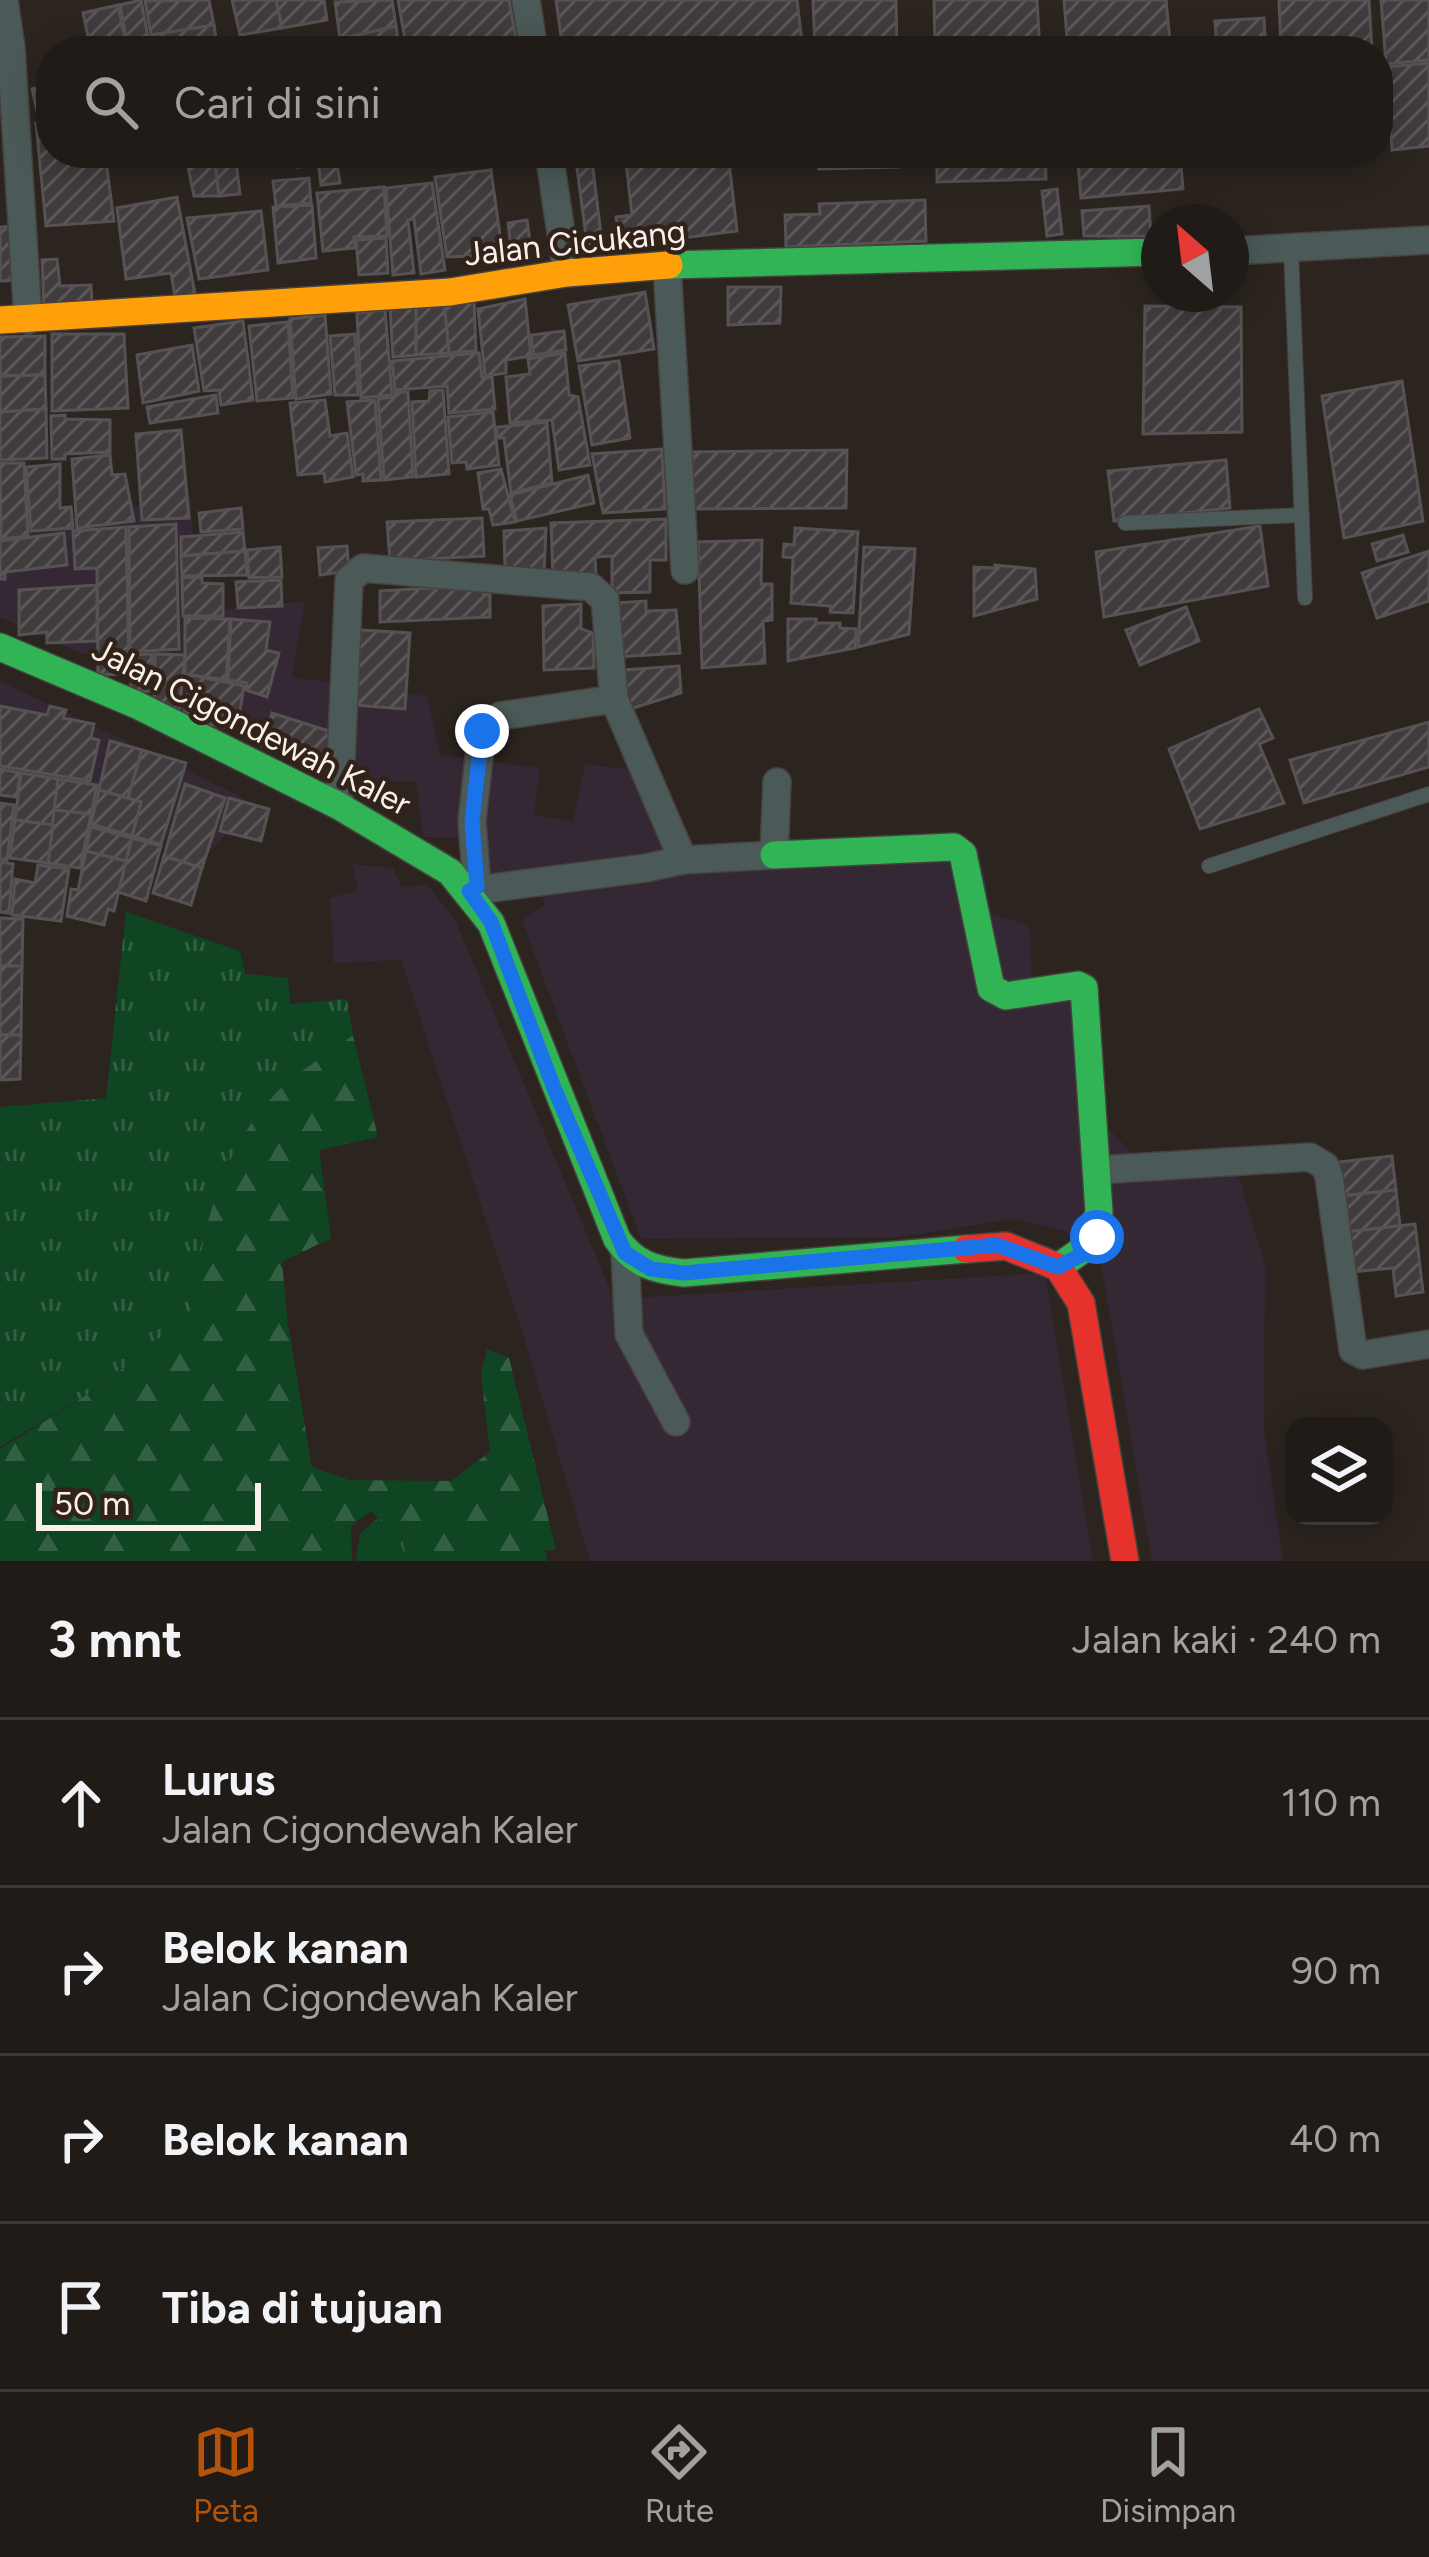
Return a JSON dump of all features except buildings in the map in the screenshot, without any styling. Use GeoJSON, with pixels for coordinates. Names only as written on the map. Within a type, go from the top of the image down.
{"type":"FeatureCollection","features":[{"type":"Feature","properties":{"kind":"street"},"geometry":{"type":"LineString","coordinates":[[4,0],[11,48],[14,320]]}},
{"type":"Feature","properties":{"kind":"street"},"geometry":{"type":"LineString","coordinates":[[526,0],[531,36]]}},
{"type":"Feature","properties":{"kind":"street"},"geometry":{"type":"LineString","coordinates":[[551,168],[567,273]]}},
{"type":"Feature","properties":{"kind":"street"},"geometry":{"type":"LineString","coordinates":[[1249,251],[1429,240]]}},
{"type":"Feature","properties":{"kind":"street","name":"Jalan Cicukang"},"geometry":{"type":"LineString","coordinates":[[14,320],[450,292],[567,273],[667,266],[1141,253]]}},
{"type":"Feature","properties":{"kind":"street"},"geometry":{"type":"LineString","coordinates":[[667,266],[685,570]]}},
{"type":"Feature","properties":{"kind":"street"},"geometry":{"type":"LineString","coordinates":[[339,806],[350,580],[363,568],[591,587],[605,600],[614,699],[683,860]]}},
{"type":"Feature","properties":{"kind":"street","name":"Jalan Cigondewah Kaler"},"geometry":{"type":"LineString","coordinates":[[0,647],[137,705],[339,806],[473,889],[491,922],[554,1088],[625,1253]]}},
{"type":"Feature","properties":{"kind":"street"},"geometry":{"type":"LineString","coordinates":[[614,699],[500,716],[482,731],[472,821],[473,889],[683,860],[953,847],[963,854],[991,988],[1006,997],[1078,985],[1084,988],[1097,1237],[1083,1254],[1058,1267]]}},
{"type":"Feature","properties":{"kind":"street"},"geometry":{"type":"LineString","coordinates":[[774,855],[777,782]]}},
{"type":"Feature","properties":{"kind":"street"},"geometry":{"type":"LineString","coordinates":[[1097,1170],[1310,1157],[1325,1166],[1330,1178],[1353,1350],[1363,1355],[1429,1344]]}},
{"type":"Feature","properties":{"kind":"street"},"geometry":{"type":"LineString","coordinates":[[625,1253],[651,1269],[684,1273],[997,1245],[1058,1267],[1081,1303],[1088,1327],[1125,1561]]}},
{"type":"Feature","properties":{"kind":"street"},"geometry":{"type":"LineString","coordinates":[[625,1253],[629,1334],[676,1422]]}},
{"type":"Feature","properties":{"kind":"lane"},"geometry":{"type":"LineString","coordinates":[[1291,250],[1305,598]]}},
{"type":"Feature","properties":{"kind":"lane"},"geometry":{"type":"LineString","coordinates":[[1125,523],[1302,514]]}},
{"type":"Feature","properties":{"kind":"lane"},"geometry":{"type":"LineString","coordinates":[[1209,866],[1429,794]]}},
{"type":"Feature","properties":{"kind":"shaded area"},"geometry":{"type":"Polygon","coordinates":[[[191,496],[195,612],[305,601],[292,677],[427,696],[440,755],[540,768],[534,815],[573,822],[585,764],[659,773],[697,851],[978,847],[992,914],[1030,926],[1032,990],[1075,987],[1096,1116],[1138,1159],[1235,1163],[1265,1266],[1264,1429],[1283,1561],[1152,1561],[1100,1258],[1064,1231],[1014,1219],[900,1237],[641,1239],[522,921],[545,904],[537,885],[489,875],[479,837],[423,837],[416,782],[349,779],[342,755],[199,725],[131,675],[0,617],[0,508],[76,518],[191,496]]]}},
{"type":"Feature","properties":{"kind":"shaded area"},"geometry":{"type":"Polygon","coordinates":[[[0,681],[244,798],[239,820],[208,854],[145,836],[149,801],[114,790],[58,775],[32,801],[0,797],[0,681]]]}},
{"type":"Feature","properties":{"kind":"shaded area"},"geometry":{"type":"Polygon","coordinates":[[[352,864],[393,868],[402,887],[428,885],[456,922],[614,1299],[1045,1273],[1093,1561],[590,1561],[522,1331],[401,960],[334,963],[330,898],[358,890],[352,864]]]}},
{"type":"Feature","properties":{"kind":"green space"},"geometry":{"type":"Polygon","coordinates":[[[126,912],[240,951],[245,974],[288,978],[290,1004],[347,999],[353,1035],[279,1090],[197,1307],[104,1384],[0,1447],[0,1107],[106,1098],[126,912]]]}},
{"type":"Feature","properties":{"kind":"green space"},"geometry":{"type":"Polygon","coordinates":[[[353,1035],[378,1137],[319,1150],[331,1238],[282,1262],[312,1467],[349,1480],[451,1481],[490,1452],[481,1374],[487,1349],[509,1358],[556,1550],[545,1550],[547,1561],[408,1561],[402,1539],[371,1511],[351,1526],[352,1561],[0,1561],[0,1449],[104,1384],[191,1312],[216,1194],[241,1140],[278,1091],[353,1035]]]}},
{"type":"Feature","properties":{"kind":"green space"},"geometry":{"type":"Polygon","coordinates":[[[380,1516],[402,1539],[408,1561],[356,1561],[360,1534],[380,1516]]]}},
{"type":"Feature","properties":{"kind":"traffic: fast"},"geometry":{"type":"LineString","coordinates":[[669,265],[1141,252]]}},
{"type":"Feature","properties":{"kind":"traffic: fast"},"geometry":{"type":"LineString","coordinates":[[0,647],[137,705],[339,806],[450,872],[491,923],[617,1239],[638,1260],[684,1273],[966,1249]]}},
{"type":"Feature","properties":{"kind":"traffic: fast"},"geometry":{"type":"LineString","coordinates":[[774,855],[954,847],[963,854],[991,988],[1006,996],[1084,988],[1099,1212],[1088,1246],[1058,1267]]}},
{"type":"Feature","properties":{"kind":"traffic: slow"},"geometry":{"type":"LineString","coordinates":[[0,320],[450,292],[567,273],[669,265]]}},
{"type":"Feature","properties":{"kind":"traffic: jam"},"geometry":{"type":"LineString","coordinates":[[966,1249],[1006,1246],[1058,1267],[1081,1303],[1125,1561]]}},
{"type":"Feature","properties":{"kind":"route"},"geometry":{"type":"LineString","coordinates":[[482,731],[472,821],[477,887],[469,891],[491,922],[554,1088],[625,1253],[651,1269],[684,1273],[997,1245],[1058,1267],[1083,1254],[1097,1237]]}}]}
